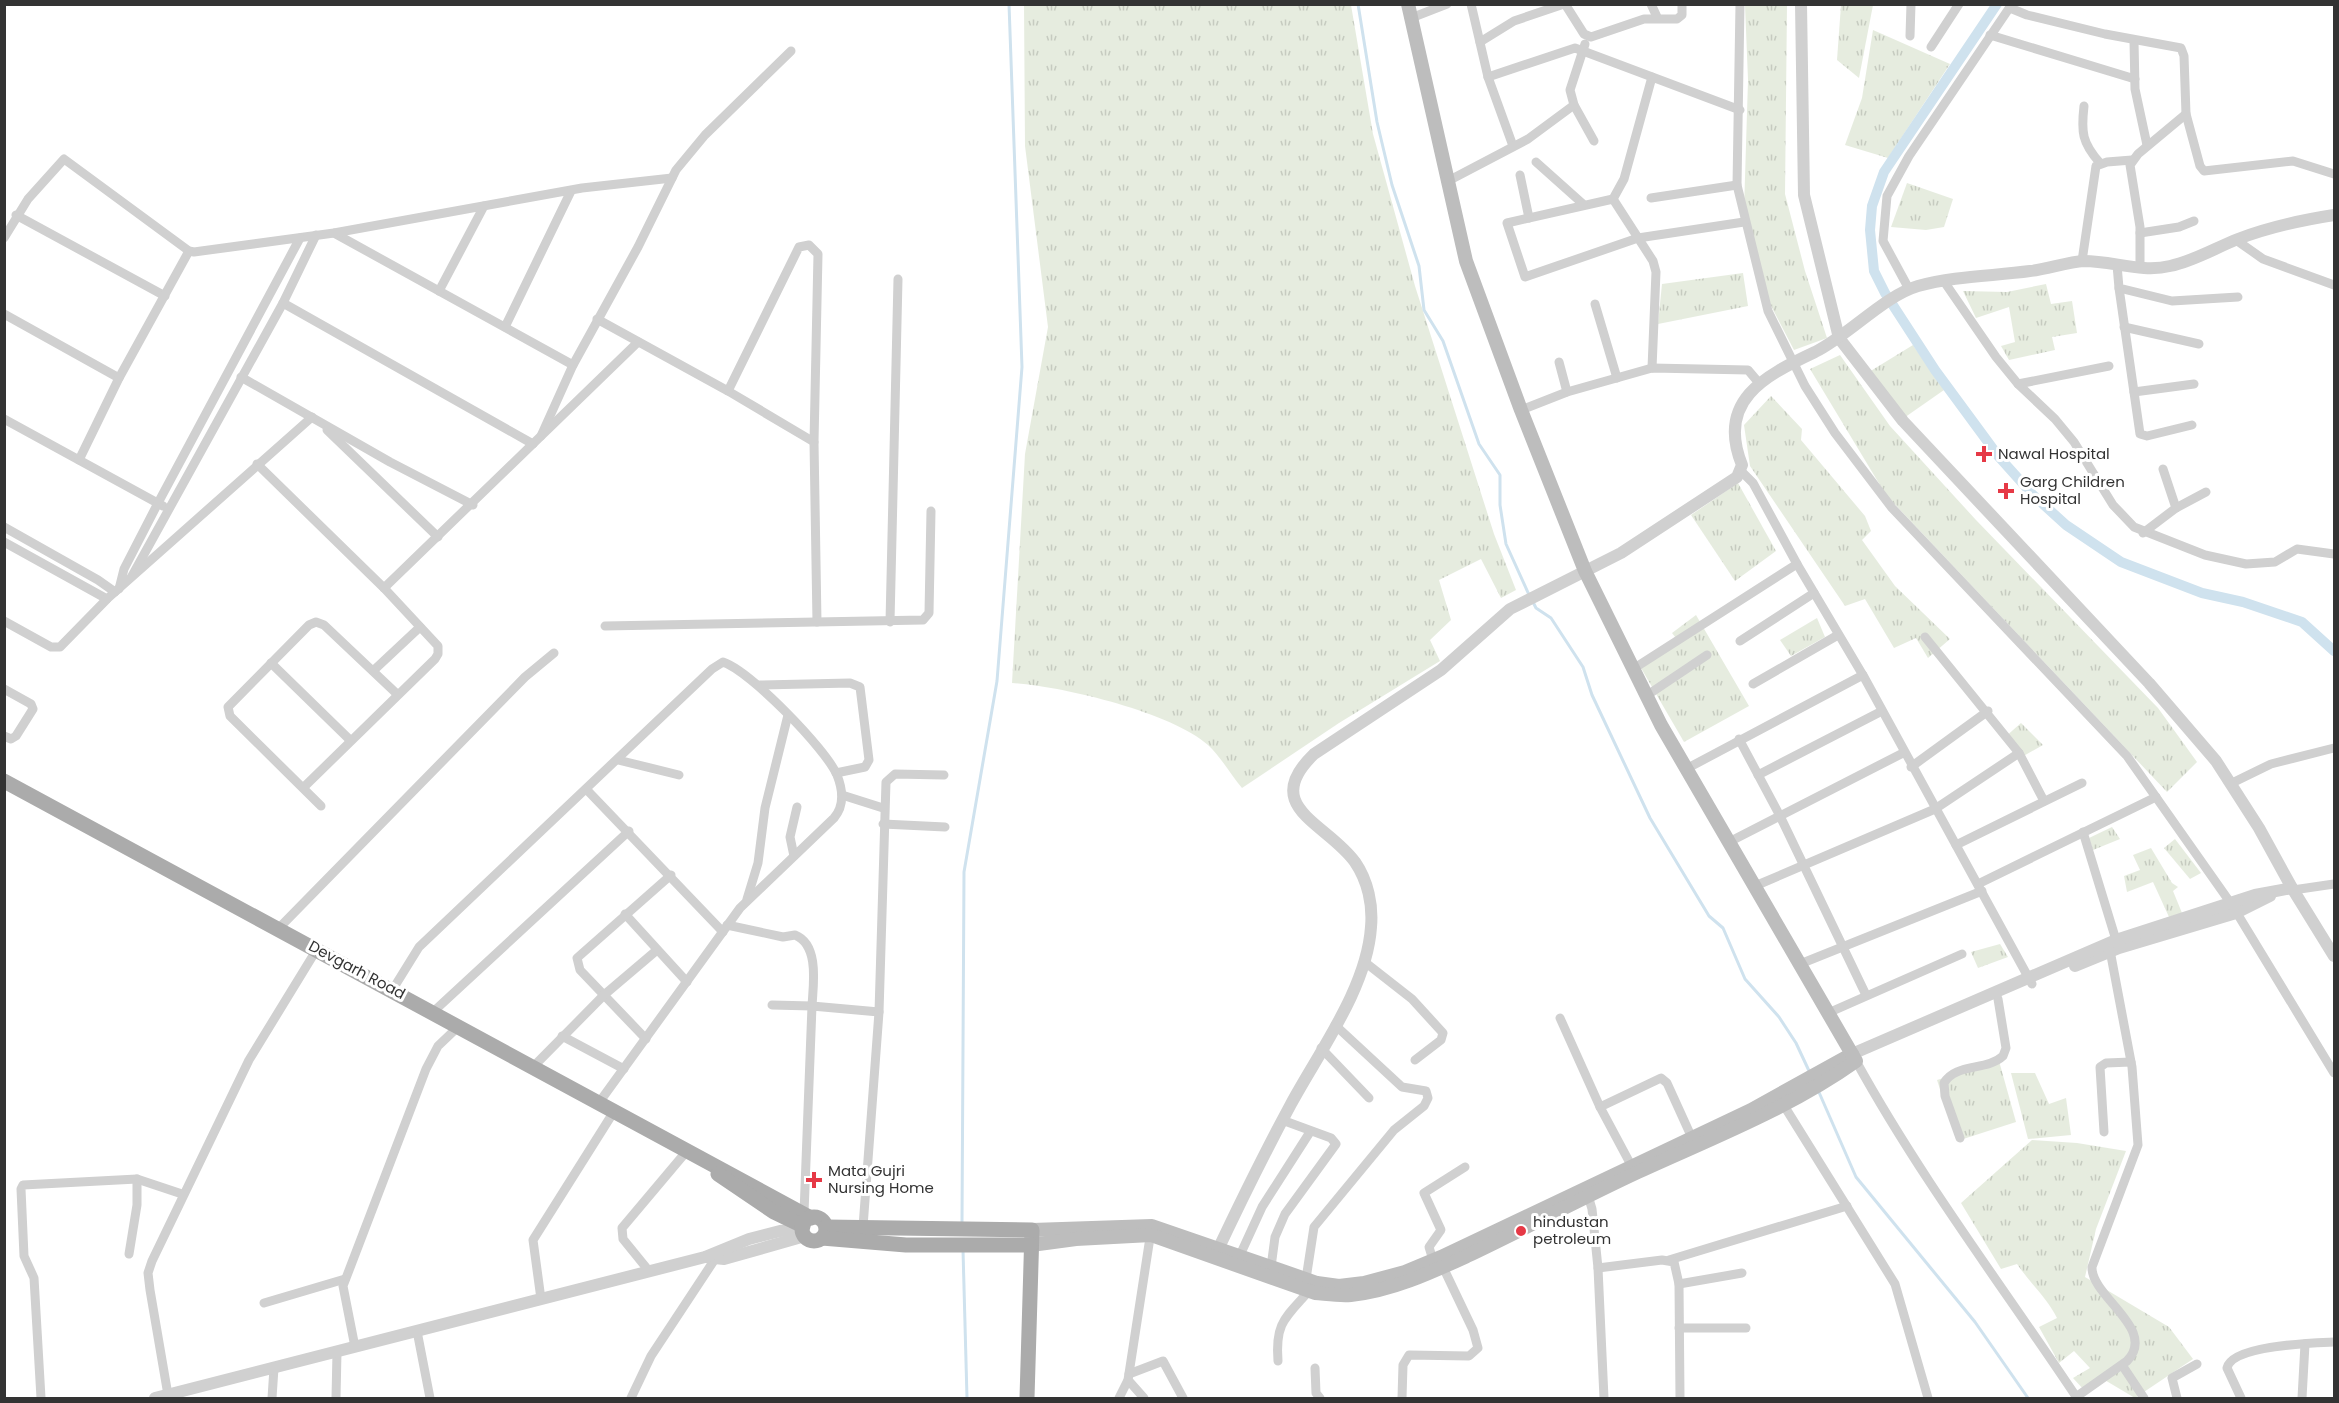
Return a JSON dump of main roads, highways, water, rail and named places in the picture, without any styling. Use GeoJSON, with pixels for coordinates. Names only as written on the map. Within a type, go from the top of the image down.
{"type":"FeatureCollection","features":[{"type":"Feature","properties":{"kind":"main road"},"geometry":{"type":"LineString","coordinates":[[1409,11],[1466,261],[1521,410],[1585,571],[1646,696],[1686,769],[1854,1058],[1802,1089],[1631,1165],[1587,1193]]}},
{"type":"Feature","properties":{"kind":"main road","name":"Devgarh Road"},"geometry":{"type":"LineString","coordinates":[[4,781],[393,989],[613,1113],[745,1180],[805,1224],[819,1218],[824,1232]]}},
{"type":"Feature","properties":{"kind":"main road"},"geometry":{"type":"LineString","coordinates":[[824,1232],[935,1246],[1010,1238],[1076,1239],[1151,1231],[1339,1296],[1366,1293],[1388,1288],[1587,1193],[1783,1104],[1802,1089]]}},
{"type":"Feature","properties":{"kind":"main road"},"geometry":{"type":"LineString","coordinates":[[805,1224],[815,1241],[824,1232],[863,1227],[936,1230],[1010,1238]]}},
{"type":"Feature","properties":{"kind":"main road"},"geometry":{"type":"LineString","coordinates":[[1027,1398],[1031,1237]]}},
{"type":"Feature","properties":{"kind":"main road"},"geometry":{"type":"LineString","coordinates":[[1217,1252],[1240,1255],[1308,1285]]}},
{"type":"Feature","properties":{"kind":"waterway"},"geometry":{"type":"LineString","coordinates":[[962,1223],[964,872],[997,681],[1022,367],[1009,4]]}},
{"type":"Feature","properties":{"kind":"waterway"},"geometry":{"type":"LineString","coordinates":[[1358,4],[1377,122],[1392,185],[1419,266],[1424,310],[1443,341],[1479,444],[1500,475],[1500,505],[1506,544],[1530,597]]}},
{"type":"Feature","properties":{"kind":"waterway"},"geometry":{"type":"LineString","coordinates":[[1997,4],[1884,172],[1872,206],[1870,230],[1874,271],[1885,293],[1935,370],[1999,457],[2033,495],[2066,525],[2121,562],[2202,593],[2243,602],[2302,622],[2334,651]]}},
{"type":"Feature","properties":{"kind":"waterway"},"geometry":{"type":"LineString","coordinates":[[1533,602],[1536,608],[1551,618],[1583,667],[1592,695],[1650,818],[1709,916],[1723,928],[1745,979],[1779,1017],[1796,1043],[1810,1073]]}},
{"type":"Feature","properties":{"kind":"waterway"},"geometry":{"type":"LineString","coordinates":[[1818,1090],[1856,1177],[1975,1322],[2028,1398]]}},
{"type":"Feature","properties":{"kind":"waterway"},"geometry":{"type":"LineString","coordinates":[[963,1250],[967,1398]]}},
{"type":"Feature","properties":{"kind":"place","name":"Nawal Hospital"},"geometry":{"type":"Point","coordinates":[1984,454]}},
{"type":"Feature","properties":{"kind":"place","name":"Garg Children Hospital"},"geometry":{"type":"Point","coordinates":[2006,491]}},
{"type":"Feature","properties":{"kind":"place","name":"Mata Gujri Nursing Home"},"geometry":{"type":"Point","coordinates":[814,1180]}},
{"type":"Feature","properties":{"kind":"place","name":"hindustan petroleum"},"geometry":{"type":"Point","coordinates":[1521,1231]}}]}
